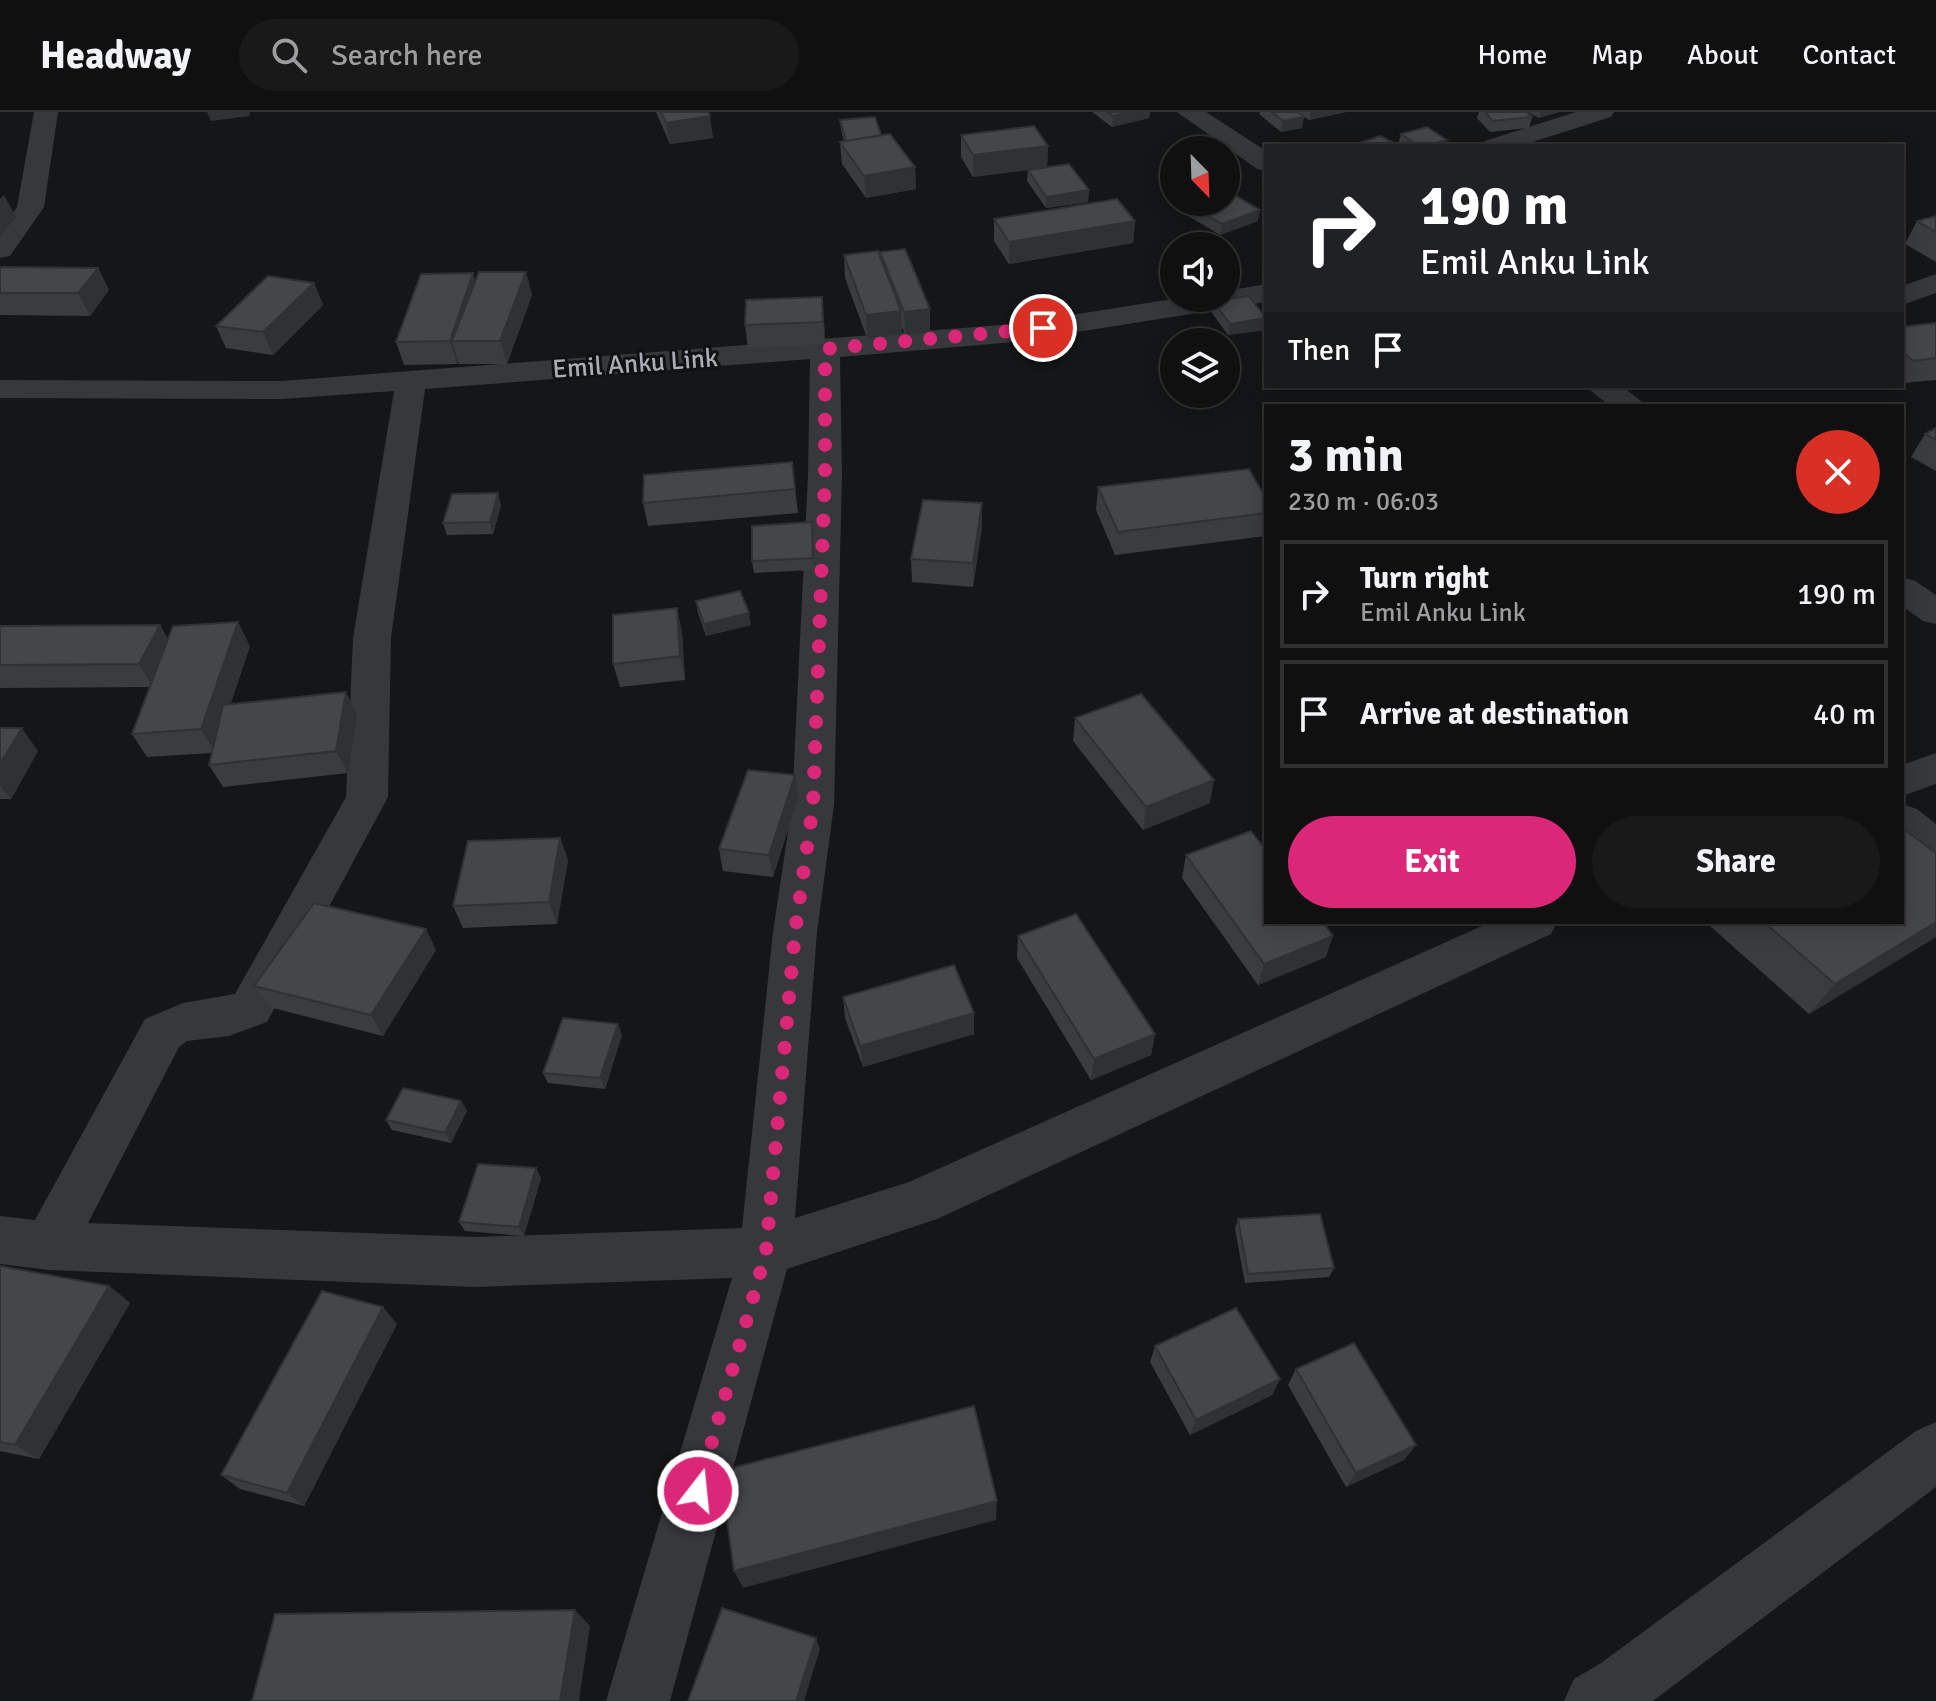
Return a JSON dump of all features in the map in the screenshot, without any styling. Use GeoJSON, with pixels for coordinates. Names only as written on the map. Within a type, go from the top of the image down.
{"type":"FeatureCollection","features":[{"type":"Feature","properties":{"kind":"street"},"geometry":{"type":"LineString","coordinates":[[0,250],[30,207],[46,112]]}},
{"type":"Feature","properties":{"kind":"street"},"geometry":{"type":"LineString","coordinates":[[1189,112],[1264,162]]}},
{"type":"Feature","properties":{"kind":"street"},"geometry":{"type":"LineString","coordinates":[[1500,144],[1602,112]]}},
{"type":"Feature","properties":{"kind":"street"},"geometry":{"type":"LineString","coordinates":[[1904,295],[1936,283]]}},
{"type":"Feature","properties":{"kind":"street","name":"Emil Anku Link"},"geometry":{"type":"LineString","coordinates":[[0,389],[282,390],[825,349],[1014,333],[1264,293]]}},
{"type":"Feature","properties":{"kind":"street"},"geometry":{"type":"LineString","coordinates":[[638,1701],[766,1252],[795,932],[813,805],[824,491],[825,349]]}},
{"type":"Feature","properties":{"kind":"street"},"geometry":{"type":"LineString","coordinates":[[25,1243],[162,1033],[182,1021],[223,1019],[241,1015],[251,1008],[367,797],[372,638],[411,380]]}},
{"type":"Feature","properties":{"kind":"street"},"geometry":{"type":"LineString","coordinates":[[1904,590],[1936,612]]}},
{"type":"Feature","properties":{"kind":"street"},"geometry":{"type":"LineString","coordinates":[[1904,780],[1936,768]]}},
{"type":"Feature","properties":{"kind":"street"},"geometry":{"type":"LineString","coordinates":[[1904,822],[1936,848]]}},
{"type":"Feature","properties":{"kind":"street"},"geometry":{"type":"LineString","coordinates":[[25,1243],[475,1262],[766,1252],[919,1202],[1531,924]]}},
{"type":"Feature","properties":{"kind":"street"},"geometry":{"type":"LineString","coordinates":[[1596,1701],[1623,1685],[1936,1451]]}},
{"type":"Feature","properties":{"kind":"building"},"geometry":{"type":"Polygon","coordinates":[[[661,112],[708,112],[710,116],[666,123],[661,112]]]}},
{"type":"Feature","properties":{"kind":"building"},"geometry":{"type":"Polygon","coordinates":[[[1107,112],[1131,112],[1113,116],[1107,112]]]}},
{"type":"Feature","properties":{"kind":"building"},"geometry":{"type":"Polygon","coordinates":[[[1272,112],[1298,112],[1304,117],[1283,121],[1272,112]]]}},
{"type":"Feature","properties":{"kind":"building"},"geometry":{"type":"Polygon","coordinates":[[[1485,112],[1527,112],[1532,117],[1493,121],[1485,112]]]}},
{"type":"Feature","properties":{"kind":"building"},"geometry":{"type":"Polygon","coordinates":[[[875,117],[881,135],[846,141],[840,120],[875,117]]]}},
{"type":"Feature","properties":{"kind":"building"},"geometry":{"type":"Polygon","coordinates":[[[1034,126],[1048,146],[973,155],[961,135],[1034,126]]]}},
{"type":"Feature","properties":{"kind":"building"},"geometry":{"type":"Polygon","coordinates":[[[1427,127],[1447,140],[1416,144],[1401,134],[1427,127]]]}},
{"type":"Feature","properties":{"kind":"building"},"geometry":{"type":"Polygon","coordinates":[[[890,134],[915,167],[864,176],[840,142],[890,134]]]}},
{"type":"Feature","properties":{"kind":"building"},"geometry":{"type":"Polygon","coordinates":[[[1380,136],[1396,144],[1356,144],[1380,136]]]}},
{"type":"Feature","properties":{"kind":"building"},"geometry":{"type":"Polygon","coordinates":[[[1069,164],[1089,190],[1046,197],[1028,170],[1069,164]]]}},
{"type":"Feature","properties":{"kind":"building"},"geometry":{"type":"Polygon","coordinates":[[[1240,198],[1260,210],[1222,224],[1208,216],[1240,216],[1240,198]]]}},
{"type":"Feature","properties":{"kind":"building"},"geometry":{"type":"Polygon","coordinates":[[[1117,199],[1135,221],[1009,242],[994,219],[1117,199]]]}},
{"type":"Feature","properties":{"kind":"building"},"geometry":{"type":"Polygon","coordinates":[[[1936,216],[1936,232],[1917,221],[1936,216]]]}},
{"type":"Feature","properties":{"kind":"building"},"geometry":{"type":"Polygon","coordinates":[[[905,249],[930,309],[904,312],[880,252],[905,249]]]}},
{"type":"Feature","properties":{"kind":"building"},"geometry":{"type":"Polygon","coordinates":[[[878,251],[901,311],[866,315],[844,255],[878,251]]]}},
{"type":"Feature","properties":{"kind":"building"},"geometry":{"type":"Polygon","coordinates":[[[0,267],[98,268],[78,293],[0,293],[0,267]]]}},
{"type":"Feature","properties":{"kind":"building"},"geometry":{"type":"Polygon","coordinates":[[[479,272],[526,272],[500,341],[452,341],[479,272]]]}},
{"type":"Feature","properties":{"kind":"building"},"geometry":{"type":"Polygon","coordinates":[[[473,273],[450,341],[396,342],[421,274],[473,273]]]}},
{"type":"Feature","properties":{"kind":"building"},"geometry":{"type":"Polygon","coordinates":[[[268,276],[314,283],[263,332],[216,326],[268,276]]]}},
{"type":"Feature","properties":{"kind":"building"},"geometry":{"type":"Polygon","coordinates":[[[1249,296],[1264,315],[1264,318],[1230,324],[1221,312],[1240,312],[1240,297],[1249,296]]]}},
{"type":"Feature","properties":{"kind":"building"},"geometry":{"type":"Polygon","coordinates":[[[822,297],[823,322],[745,325],[746,300],[822,297]]]}},
{"type":"Feature","properties":{"kind":"building"},"geometry":{"type":"Polygon","coordinates":[[[1936,323],[1936,358],[1913,361],[1904,353],[1904,327],[1936,323]]]}},
{"type":"Feature","properties":{"kind":"building"},"geometry":{"type":"Polygon","coordinates":[[[1936,428],[1936,440],[1925,434],[1936,428]]]}},
{"type":"Feature","properties":{"kind":"building"},"geometry":{"type":"Polygon","coordinates":[[[792,462],[795,489],[643,503],[644,475],[792,462]]]}},
{"type":"Feature","properties":{"kind":"building"},"geometry":{"type":"Polygon","coordinates":[[[1249,469],[1264,495],[1264,513],[1118,532],[1098,487],[1249,469]]]}},
{"type":"Feature","properties":{"kind":"building"},"geometry":{"type":"Polygon","coordinates":[[[498,493],[490,522],[443,523],[452,494],[498,493]]]}},
{"type":"Feature","properties":{"kind":"building"},"geometry":{"type":"Polygon","coordinates":[[[923,500],[982,503],[973,563],[911,559],[923,500]]]}},
{"type":"Feature","properties":{"kind":"building"},"geometry":{"type":"Polygon","coordinates":[[[812,522],[813,558],[752,561],[752,526],[812,522]]]}},
{"type":"Feature","properties":{"kind":"building"},"geometry":{"type":"Polygon","coordinates":[[[740,591],[749,613],[704,624],[696,601],[740,591]]]}},
{"type":"Feature","properties":{"kind":"building"},"geometry":{"type":"Polygon","coordinates":[[[677,608],[680,656],[613,664],[613,615],[677,608]]]}},
{"type":"Feature","properties":{"kind":"building"},"geometry":{"type":"Polygon","coordinates":[[[238,622],[201,729],[132,734],[173,626],[238,622]]]}},
{"type":"Feature","properties":{"kind":"building"},"geometry":{"type":"Polygon","coordinates":[[[160,625],[139,664],[0,665],[0,626],[160,625]]]}},
{"type":"Feature","properties":{"kind":"building"},"geometry":{"type":"Polygon","coordinates":[[[346,692],[336,751],[209,765],[223,705],[346,692]]]}},
{"type":"Feature","properties":{"kind":"building"},"geometry":{"type":"Polygon","coordinates":[[[1141,694],[1214,780],[1146,807],[1075,718],[1141,694]]]}},
{"type":"Feature","properties":{"kind":"building"},"geometry":{"type":"Polygon","coordinates":[[[0,728],[22,728],[0,764],[0,728]]]}},
{"type":"Feature","properties":{"kind":"building"},"geometry":{"type":"Polygon","coordinates":[[[748,770],[795,775],[769,855],[719,849],[748,770]]]}},
{"type":"Feature","properties":{"kind":"building"},"geometry":{"type":"Polygon","coordinates":[[[1904,829],[1936,853],[1936,922],[1835,984],[1766,924],[1904,924],[1904,829]]]}},
{"type":"Feature","properties":{"kind":"building"},"geometry":{"type":"Polygon","coordinates":[[[1251,831],[1264,847],[1264,924],[1324,924],[1333,936],[1264,964],[1186,855],[1251,831]]]}},
{"type":"Feature","properties":{"kind":"building"},"geometry":{"type":"Polygon","coordinates":[[[560,838],[549,902],[453,906],[468,841],[560,838]]]}},
{"type":"Feature","properties":{"kind":"building"},"geometry":{"type":"Polygon","coordinates":[[[314,903],[426,929],[371,1015],[254,986],[314,903]]]}},
{"type":"Feature","properties":{"kind":"building"},"geometry":{"type":"Polygon","coordinates":[[[1076,914],[1155,1034],[1094,1059],[1018,936],[1076,914]]]}},
{"type":"Feature","properties":{"kind":"building"},"geometry":{"type":"Polygon","coordinates":[[[954,965],[974,1013],[860,1046],[843,997],[954,965]]]}},
{"type":"Feature","properties":{"kind":"building"},"geometry":{"type":"Polygon","coordinates":[[[563,1018],[618,1024],[600,1078],[543,1073],[563,1018]]]}},
{"type":"Feature","properties":{"kind":"building"},"geometry":{"type":"Polygon","coordinates":[[[403,1088],[461,1101],[445,1133],[386,1120],[403,1088]]]}},
{"type":"Feature","properties":{"kind":"building"},"geometry":{"type":"Polygon","coordinates":[[[478,1164],[536,1168],[519,1227],[459,1222],[478,1164]]]}},
{"type":"Feature","properties":{"kind":"building"},"geometry":{"type":"Polygon","coordinates":[[[1320,1214],[1334,1268],[1248,1274],[1238,1219],[1320,1214]]]}},
{"type":"Feature","properties":{"kind":"building"},"geometry":{"type":"Polygon","coordinates":[[[0,1266],[109,1286],[15,1445],[0,1442],[0,1266]]]}},
{"type":"Feature","properties":{"kind":"building"},"geometry":{"type":"Polygon","coordinates":[[[322,1291],[383,1307],[287,1493],[221,1475],[322,1291]]]}},
{"type":"Feature","properties":{"kind":"building"},"geometry":{"type":"Polygon","coordinates":[[[1236,1308],[1280,1379],[1196,1420],[1155,1346],[1236,1308]]]}},
{"type":"Feature","properties":{"kind":"building"},"geometry":{"type":"Polygon","coordinates":[[[1354,1343],[1416,1445],[1356,1473],[1296,1369],[1354,1343]]]}},
{"type":"Feature","properties":{"kind":"building"},"geometry":{"type":"Polygon","coordinates":[[[974,1406],[997,1501],[734,1571],[720,1471],[974,1406]]]}},
{"type":"Feature","properties":{"kind":"building"},"geometry":{"type":"Polygon","coordinates":[[[722,1608],[816,1638],[796,1701],[688,1701],[722,1608]]]}},
{"type":"Feature","properties":{"kind":"building"},"geometry":{"type":"Polygon","coordinates":[[[575,1610],[560,1701],[252,1701],[275,1614],[575,1610]]]}},
{"type":"Feature","properties":{"kind":"route"},"geometry":{"type":"LineString","coordinates":[[698,1491],[766,1252],[795,932],[813,805],[825,475],[825,349],[1043,328]]}}]}
